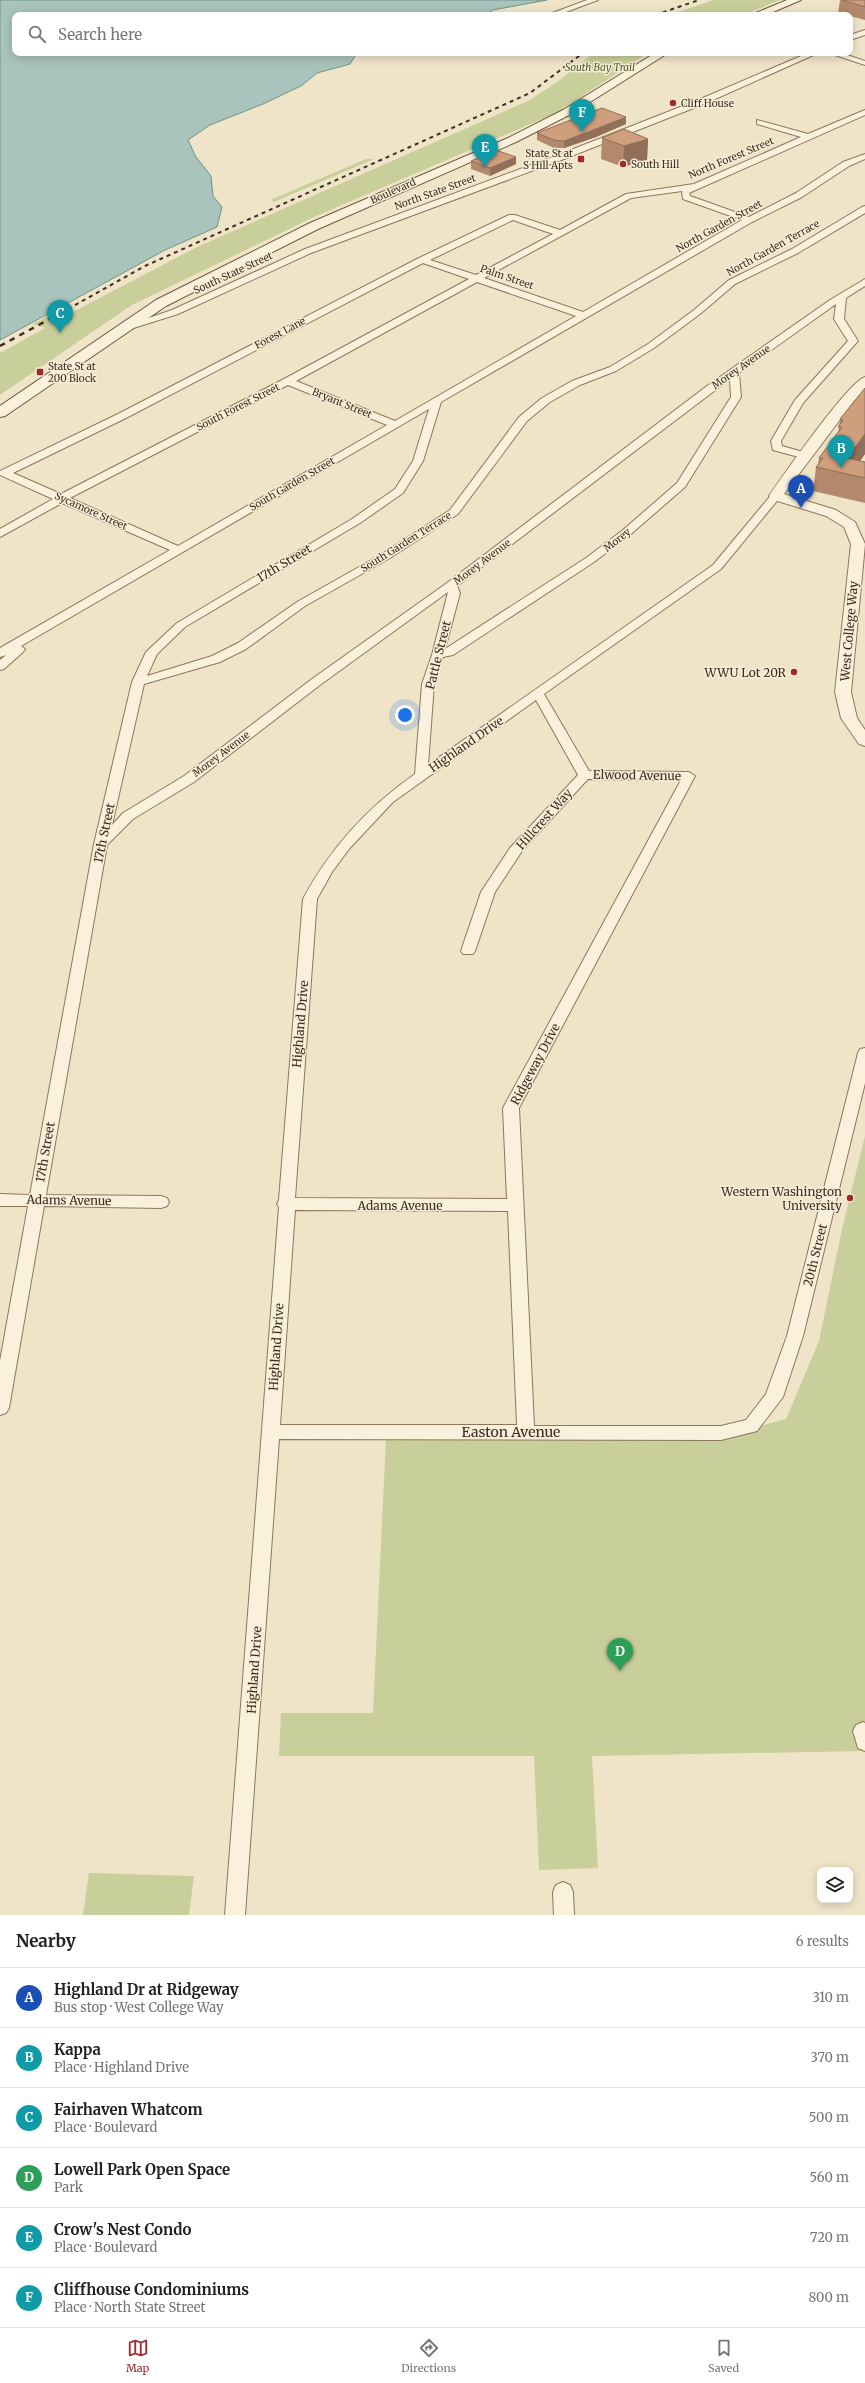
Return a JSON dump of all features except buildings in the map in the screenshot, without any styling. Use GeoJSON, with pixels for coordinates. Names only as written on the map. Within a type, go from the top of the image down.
{"type":"FeatureCollection","features":[{"type":"Feature","properties":{"kind":"main road"},"geometry":{"type":"LineString","coordinates":[[764,12],[796,0]]}},
{"type":"Feature","properties":{"kind":"main road","name":"Boulevard"},"geometry":{"type":"LineString","coordinates":[[0,413],[161,303],[314,226],[512,140],[567,112],[618,79],[658,56]]}},
{"type":"Feature","properties":{"kind":"street"},"geometry":{"type":"LineString","coordinates":[[560,12],[594,0]]}},
{"type":"Feature","properties":{"kind":"street"},"geometry":{"type":"LineString","coordinates":[[853,37],[865,32]]}},
{"type":"Feature","properties":{"kind":"street","name":"North State Street"},"geometry":{"type":"LineString","coordinates":[[352,235],[561,157],[701,102],[807,56]]}},
{"type":"Feature","properties":{"kind":"street"},"geometry":{"type":"LineString","coordinates":[[844,56],[865,62]]}},
{"type":"Feature","properties":{"kind":"street","name":"North Forest Street"},"geometry":{"type":"LineString","coordinates":[[476,278],[629,196],[654,191],[696,186],[865,112]]}},
{"type":"Feature","properties":{"kind":"street"},"geometry":{"type":"LineString","coordinates":[[760,122],[809,137]]}},
{"type":"Feature","properties":{"kind":"street","name":"North Garden Street"},"geometry":{"type":"LineString","coordinates":[[585,316],[749,220],[799,195],[846,164],[865,156]]}},
{"type":"Feature","properties":{"kind":"street"},"geometry":{"type":"LineString","coordinates":[[686,197],[685,192],[696,186]]}},
{"type":"Feature","properties":{"kind":"street"},"geometry":{"type":"LineString","coordinates":[[654,191],[686,197],[749,220]]}},
{"type":"Feature","properties":{"kind":"street","name":"North Garden Terrace"},"geometry":{"type":"LineString","coordinates":[[658,341],[697,312],[732,282],[794,250],[865,209]]}},
{"type":"Feature","properties":{"kind":"street","name":"Forest Lane"},"geometry":{"type":"LineString","coordinates":[[4,473],[122,416],[422,260],[512,217],[560,233]]}},
{"type":"Feature","properties":{"kind":"street","name":"South State Street"},"geometry":{"type":"LineString","coordinates":[[122,329],[175,312],[308,251],[352,235]]}},
{"type":"Feature","properties":{"kind":"street","name":"Palm Street"},"geometry":{"type":"LineString","coordinates":[[422,260],[585,316]]}},
{"type":"Feature","properties":{"kind":"street","name":"South Forest Street"},"geometry":{"type":"LineString","coordinates":[[0,534],[62,498],[288,381],[476,278]]}},
{"type":"Feature","properties":{"kind":"street","name":"Morey Avenue"},"geometry":{"type":"LineString","coordinates":[[101,844],[128,816],[189,779],[328,673],[451,585],[734,372],[842,296],[865,282]]}},
{"type":"Feature","properties":{"kind":"street"},"geometry":{"type":"LineString","coordinates":[[806,456],[777,448],[776,441],[799,402],[852,341],[839,319],[842,296]]}},
{"type":"Feature","properties":{"kind":"street","name":"South Garden Street"},"geometry":{"type":"LineString","coordinates":[[0,653],[397,425],[437,399],[585,316]]}},
{"type":"Feature","properties":{"kind":"street","name":"South Garden Terrace"},"geometry":{"type":"LineString","coordinates":[[138,682],[216,659],[242,646],[301,604],[386,556],[454,512],[522,419],[546,400],[576,383],[613,369],[658,341]]}},
{"type":"Feature","properties":{"kind":"street","name":"Morey"},"geometry":{"type":"LineString","coordinates":[[438,655],[449,652],[513,612],[590,560],[627,532],[681,485],[736,397],[734,372]]}},
{"type":"Feature","properties":{"kind":"street","name":"Bryant Street"},"geometry":{"type":"LineString","coordinates":[[288,381],[397,425]]}},
{"type":"Feature","properties":{"kind":"street","name":"Highland Drive"},"geometry":{"type":"LineString","coordinates":[[235,1915],[285,1204],[310,899],[319,881],[342,847],[365,821],[388,799],[421,774],[538,694],[716,567],[776,496],[849,398],[865,381]]}},
{"type":"Feature","properties":{"kind":"street","name":"17th Street"},"geometry":{"type":"LineString","coordinates":[[0,1408],[36,1200],[101,844],[138,682],[152,652],[181,625],[356,521],[399,491],[418,461],[437,399]]}},
{"type":"Feature","properties":{"kind":"street","name":"Sycamore Street"},"geometry":{"type":"LineString","coordinates":[[4,473],[178,550]]}},
{"type":"Feature","properties":{"kind":"street","name":"West College Way"},"geometry":{"type":"LineString","coordinates":[[776,496],[831,513],[850,525],[858,544],[843,692],[849,718],[865,741]]}},
{"type":"Feature","properties":{"kind":"street","name":"Pattle Street"},"geometry":{"type":"LineString","coordinates":[[421,774],[428,684],[438,655],[454,593],[451,585]]}},
{"type":"Feature","properties":{"kind":"street"},"geometry":{"type":"LineString","coordinates":[[0,666],[40,630]]}},
{"type":"Feature","properties":{"kind":"street"},"geometry":{"type":"LineString","coordinates":[[538,694],[585,774]]}},
{"type":"Feature","properties":{"kind":"street","name":"Elwood Avenue"},"geometry":{"type":"LineString","coordinates":[[585,774],[689,776]]}},
{"type":"Feature","properties":{"kind":"street","name":"Hillcrest Way"},"geometry":{"type":"LineString","coordinates":[[468,950],[488,892],[517,848],[585,774]]}},
{"type":"Feature","properties":{"kind":"street","name":"Ridgeway Drive"},"geometry":{"type":"LineString","coordinates":[[526,1432],[514,1205],[511,1108],[689,776]]}},
{"type":"Feature","properties":{"kind":"street","name":"20th Street"},"geometry":{"type":"LineString","coordinates":[[751,1426],[774,1397],[795,1336],[865,1053]]}},
{"type":"Feature","properties":{"kind":"street","name":"Adams Avenue"},"geometry":{"type":"LineString","coordinates":[[0,1200],[161,1202]]}},
{"type":"Feature","properties":{"kind":"street","name":"Adams Avenue"},"geometry":{"type":"LineString","coordinates":[[285,1204],[514,1205]]}},
{"type":"Feature","properties":{"kind":"street","name":"Easton Avenue"},"geometry":{"type":"LineString","coordinates":[[270,1432],[721,1433],[751,1426]]}},
{"type":"Feature","properties":{"kind":"street"},"geometry":{"type":"LineString","coordinates":[[563,1892],[564,1915]]}},
{"type":"Feature","properties":{"kind":"green space"},"geometry":{"type":"Polygon","coordinates":[[[713,0],[780,0],[750,12],[679,12],[713,0]]]}},
{"type":"Feature","properties":{"kind":"green space","name":"South Bay Trail"},"geometry":{"type":"Polygon","coordinates":[[[590,56],[643,56],[556,113],[312,218],[132,305],[0,395],[0,353],[45,328],[32,324],[58,311],[69,314],[197,247],[528,101],[557,82],[590,56]]]}},
{"type":"Feature","properties":{"kind":"green space"},"geometry":{"type":"Polygon","coordinates":[[[366,159],[374,159],[274,202],[270,200],[366,159]]]}},
{"type":"Feature","properties":{"kind":"green space"},"geometry":{"type":"Polygon","coordinates":[[[865,1136],[865,1751],[592,1756],[598,1868],[539,1870],[534,1756],[279,1756],[281,1713],[373,1713],[386,1438],[723,1436],[786,1419],[819,1341],[842,1229],[865,1136]]]}},
{"type":"Feature","properties":{"kind":"green space"},"geometry":{"type":"Polygon","coordinates":[[[89,1873],[194,1876],[189,1915],[83,1915],[89,1873]]]}},
{"type":"Feature","properties":{"kind":"water"},"geometry":{"type":"Polygon","coordinates":[[[0,0],[547,0],[493,10],[490,12],[12,12],[12,56],[355,56],[350,64],[317,73],[301,86],[263,104],[210,125],[188,140],[196,157],[211,176],[213,196],[222,207],[217,227],[165,250],[0,340],[0,0]]]}},
{"type":"Feature","properties":{"kind":"railway"},"geometry":{"type":"LineString","coordinates":[[664,12],[699,0]]}},
{"type":"Feature","properties":{"kind":"railway"},"geometry":{"type":"LineString","coordinates":[[68,309],[145,266],[530,93],[579,56]]}},
{"type":"Feature","properties":{"kind":"railway"},"geometry":{"type":"LineString","coordinates":[[0,346],[70,308]]}},
{"type":"Feature","properties":{"kind":"place","name":"Cliff House"},"geometry":{"type":"Point","coordinates":[673,103]}},
{"type":"Feature","properties":{"kind":"place","name":"Cliffhouse Condominiums"},"geometry":{"type":"Point","coordinates":[582,132]}},
{"type":"Feature","properties":{"kind":"place","name":"State St at S Hill Apts"},"geometry":{"type":"Point","coordinates":[581,159]}},
{"type":"Feature","properties":{"kind":"place","name":"South Hill"},"geometry":{"type":"Point","coordinates":[623,164]}},
{"type":"Feature","properties":{"kind":"place","name":"Crow's Nest Condo"},"geometry":{"type":"Point","coordinates":[485,167]}},
{"type":"Feature","properties":{"kind":"place","name":"Fairhaven Whatcom"},"geometry":{"type":"Point","coordinates":[60,333]}},
{"type":"Feature","properties":{"kind":"place","name":"State St at 200 Block"},"geometry":{"type":"Point","coordinates":[40,372]}},
{"type":"Feature","properties":{"kind":"place","name":"Kappa"},"geometry":{"type":"Point","coordinates":[841,468]}},
{"type":"Feature","properties":{"kind":"place","name":"Highland Dr at Ridgeway"},"geometry":{"type":"Point","coordinates":[801,508]}},
{"type":"Feature","properties":{"kind":"place","name":"WWU Lot 20R"},"geometry":{"type":"Point","coordinates":[794,672]}},
{"type":"Feature","properties":{"kind":"place","name":"Western Washington University"},"geometry":{"type":"Point","coordinates":[850,1198]}},
{"type":"Feature","properties":{"kind":"place","name":"Lowell Park Open Space"},"geometry":{"type":"Point","coordinates":[620,1671]}}]}
